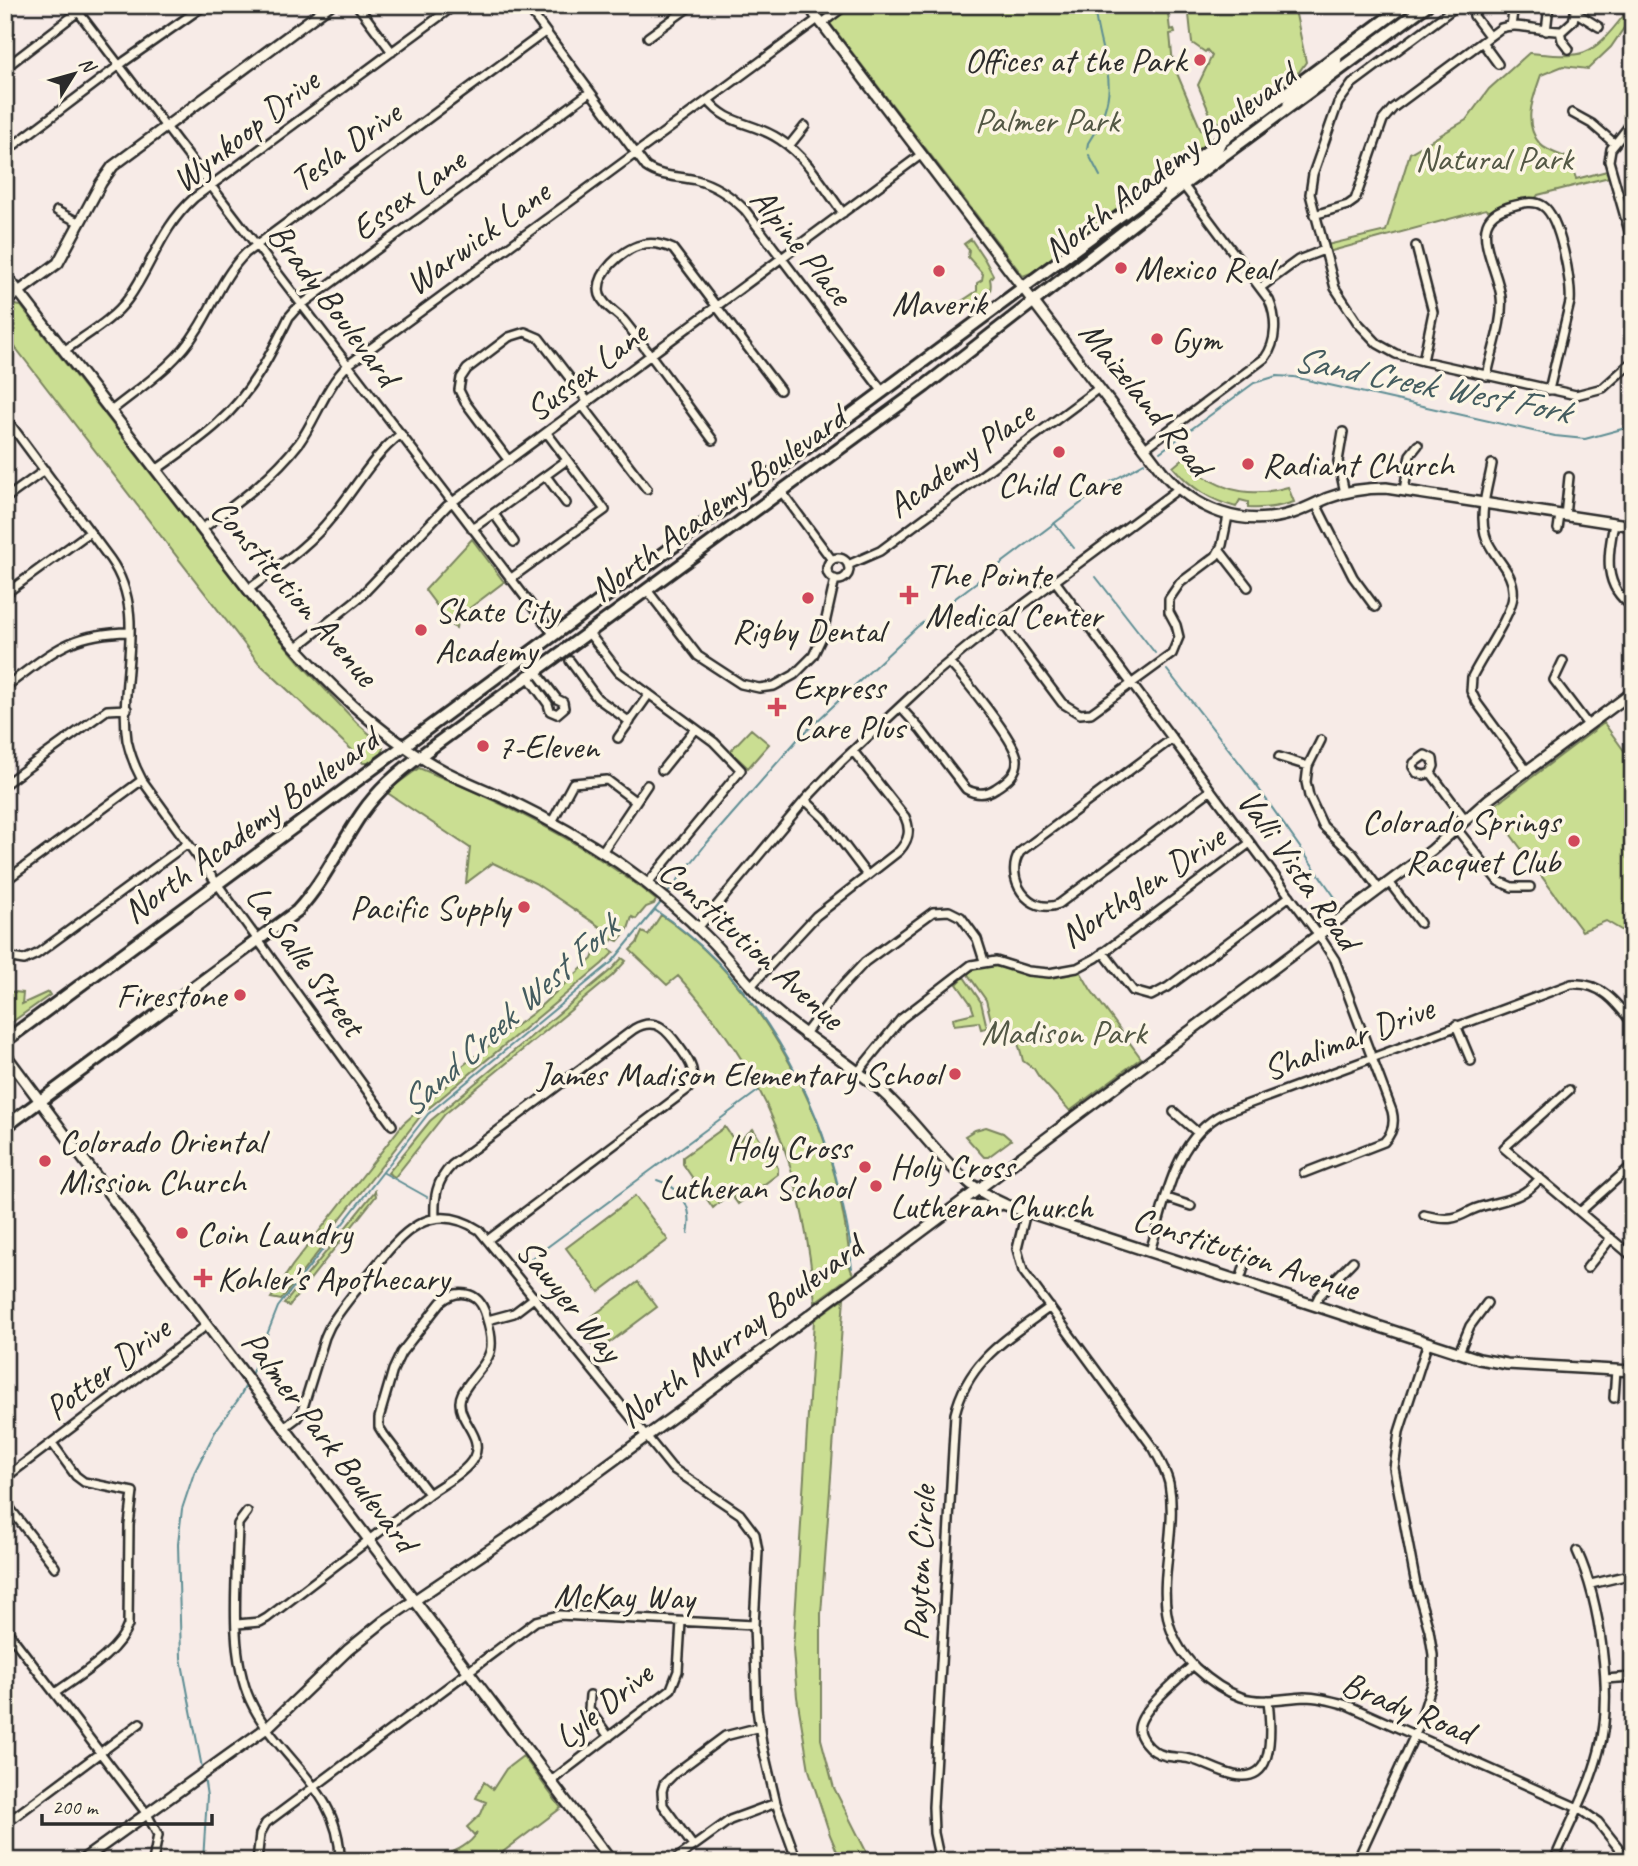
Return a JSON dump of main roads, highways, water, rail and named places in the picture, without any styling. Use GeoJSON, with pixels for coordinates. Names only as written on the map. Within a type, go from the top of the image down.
{"type":"FeatureCollection","features":[{"type":"Feature","properties":{"kind":"highway","name":"North Academy Boulevard"},"geometry":{"type":"LineString","coordinates":[[5,1041],[1405,5]]}},
{"type":"Feature","properties":{"kind":"highway","name":"North Academy Boulevard"},"geometry":{"type":"LineString","coordinates":[[5,1127],[297,911],[309,899],[373,798],[420,756],[925,386],[1167,197],[1427,5]]}},
{"type":"Feature","properties":{"kind":"highway"},"geometry":{"type":"LineString","coordinates":[[781,491],[783,475],[830,439],[835,427]]}},
{"type":"Feature","properties":{"kind":"main road"},"geometry":{"type":"LineString","coordinates":[[5,302],[58,263],[109,170],[330,5]]}},
{"type":"Feature","properties":{"kind":"main road","name":"Maizeland Road"},"geometry":{"type":"LineString","coordinates":[[808,5],[1144,448],[1178,489],[1205,507],[1228,516],[1273,518],[1295,513],[1345,493],[1375,488],[1404,490],[1633,526]]}},
{"type":"Feature","properties":{"kind":"main road"},"geometry":{"type":"LineString","coordinates":[[1286,109],[1290,100],[1336,65],[1337,56]]}},
{"type":"Feature","properties":{"kind":"main road"},"geometry":{"type":"LineString","coordinates":[[1167,197],[1169,190],[1216,153],[1220,144]]}},
{"type":"Feature","properties":{"kind":"main road","name":"Constitution Avenue"},"geometry":{"type":"LineString","coordinates":[[5,274],[248,590],[296,648],[365,715],[420,756],[447,772],[552,822],[602,852],[650,886],[698,928],[751,986],[804,1035],[858,1072],[896,1104],[950,1168],[978,1190],[1005,1205],[1479,1359],[1507,1364],[1633,1371]]}},
{"type":"Feature","properties":{"kind":"main road","name":"North Murray Boulevard"},"geometry":{"type":"LineString","coordinates":[[81,1861],[268,1727],[348,1650],[384,1621],[517,1531],[978,1190],[1432,850],[1465,819],[1633,692]]}},
{"type":"Feature","properties":{"kind":"main road","name":"Palmer Park Boulevard"},"geometry":{"type":"LineString","coordinates":[[5,1054],[611,1861]]}},
{"type":"Feature","properties":{"kind":"main road"},"geometry":{"type":"LineString","coordinates":[[956,1206],[1005,1205]]}},
{"type":"Feature","properties":{"kind":"waterway"},"geometry":{"type":"LineString","coordinates":[[1087,149],[1100,122],[1109,89],[1094,5]]}},
{"type":"Feature","properties":{"kind":"waterway"},"geometry":{"type":"LineString","coordinates":[[1089,155],[1100,176]]}},
{"type":"Feature","properties":{"kind":"waterway","name":"Sand Creek West Fork"},"geometry":{"type":"LineString","coordinates":[[1160,452],[1254,383],[1277,376],[1294,377],[1555,436],[1585,439],[1633,426]]}},
{"type":"Feature","properties":{"kind":"waterway","name":"Sand Creek West Fork"},"geometry":{"type":"LineString","coordinates":[[667,894],[706,844],[798,739],[917,627],[1105,485],[1144,463]]}},
{"type":"Feature","properties":{"kind":"waterway","name":"Sand Creek West Fork"},"geometry":{"type":"LineString","coordinates":[[1055,524],[1074,548]]}},
{"type":"Feature","properties":{"kind":"waterway","name":"Sand Creek West Fork"},"geometry":{"type":"LineString","coordinates":[[1096,577],[1155,653]]}},
{"type":"Feature","properties":{"kind":"waterway"},"geometry":{"type":"LineString","coordinates":[[1167,670],[1249,775],[1339,903]]}},
{"type":"Feature","properties":{"kind":"waterway","name":"Sand Creek West Fork"},"geometry":{"type":"LineString","coordinates":[[251,1375],[278,1307],[428,1114],[612,962],[662,901]]}},
{"type":"Feature","properties":{"kind":"waterway"},"geometry":{"type":"LineString","coordinates":[[655,910],[687,934],[744,992],[789,1061],[808,1098],[835,1174],[850,1242],[852,1268]]}},
{"type":"Feature","properties":{"kind":"waterway"},"geometry":{"type":"LineString","coordinates":[[523,1265],[758,1091]]}},
{"type":"Feature","properties":{"kind":"waterway"},"geometry":{"type":"LineString","coordinates":[[384,1173],[427,1197]]}},
{"type":"Feature","properties":{"kind":"waterway"},"geometry":{"type":"LineString","coordinates":[[657,1180],[673,1188],[684,1200],[689,1215],[688,1233]]}},
{"type":"Feature","properties":{"kind":"waterway","name":"Sand Creek West Fork"},"geometry":{"type":"LineString","coordinates":[[202,1768],[181,1658],[178,1544],[182,1509],[194,1473],[216,1430],[247,1383]]}},
{"type":"Feature","properties":{"kind":"waterway","name":"Sand Creek West Fork"},"geometry":{"type":"LineString","coordinates":[[203,1861],[207,1796],[204,1777]]}},
{"type":"Feature","properties":{"kind":"place","name":"Offices at the Park"},"geometry":{"type":"Point","coordinates":[1200,60]}},
{"type":"Feature","properties":{"kind":"place","name":"Mexico Real"},"geometry":{"type":"Point","coordinates":[1121,268]}},
{"type":"Feature","properties":{"kind":"place","name":"Maverik"},"geometry":{"type":"Point","coordinates":[939,271]}},
{"type":"Feature","properties":{"kind":"place","name":"Gym"},"geometry":{"type":"Point","coordinates":[1157,339]}},
{"type":"Feature","properties":{"kind":"place","name":"Child Care"},"geometry":{"type":"Point","coordinates":[1059,452]}},
{"type":"Feature","properties":{"kind":"place","name":"Radiant Church"},"geometry":{"type":"Point","coordinates":[1248,464]}},
{"type":"Feature","properties":{"kind":"place","name":"The Pointe Medical Center"},"geometry":{"type":"Point","coordinates":[909,595]}},
{"type":"Feature","properties":{"kind":"place","name":"Rigby Dental"},"geometry":{"type":"Point","coordinates":[808,598]}},
{"type":"Feature","properties":{"kind":"place","name":"Skate City Academy"},"geometry":{"type":"Point","coordinates":[421,630]}},
{"type":"Feature","properties":{"kind":"place","name":"Express Care Plus"},"geometry":{"type":"Point","coordinates":[777,707]}},
{"type":"Feature","properties":{"kind":"place","name":"7-Eleven"},"geometry":{"type":"Point","coordinates":[483,746]}},
{"type":"Feature","properties":{"kind":"place","name":"Colorado Springs Racquet Club"},"geometry":{"type":"Point","coordinates":[1574,841]}},
{"type":"Feature","properties":{"kind":"place","name":"Pacific Supply"},"geometry":{"type":"Point","coordinates":[524,907]}},
{"type":"Feature","properties":{"kind":"place","name":"Firestone"},"geometry":{"type":"Point","coordinates":[240,995]}},
{"type":"Feature","properties":{"kind":"place","name":"James Madison Elementary School"},"geometry":{"type":"Point","coordinates":[955,1074]}},
{"type":"Feature","properties":{"kind":"place","name":"Colorado Oriental Mission Church"},"geometry":{"type":"Point","coordinates":[45,1161]}},
{"type":"Feature","properties":{"kind":"place","name":"Holy Cross Lutheran School"},"geometry":{"type":"Point","coordinates":[865,1167]}},
{"type":"Feature","properties":{"kind":"place","name":"Holy Cross Lutheran Church"},"geometry":{"type":"Point","coordinates":[876,1186]}},
{"type":"Feature","properties":{"kind":"place","name":"Coin Laundry"},"geometry":{"type":"Point","coordinates":[182,1233]}},
{"type":"Feature","properties":{"kind":"place","name":"Kohler's Apothecary"},"geometry":{"type":"Point","coordinates":[203,1278]}},
{"type":"Feature","properties":{"kind":"park label","name":"Palmer Park"},"geometry":{"type":"Point","coordinates":[1047,120]}},
{"type":"Feature","properties":{"kind":"park label","name":"Natural Park"},"geometry":{"type":"Point","coordinates":[1494,158]}},
{"type":"Feature","properties":{"kind":"park label","name":"Madison Park"},"geometry":{"type":"Point","coordinates":[1064,1032]}}]}
